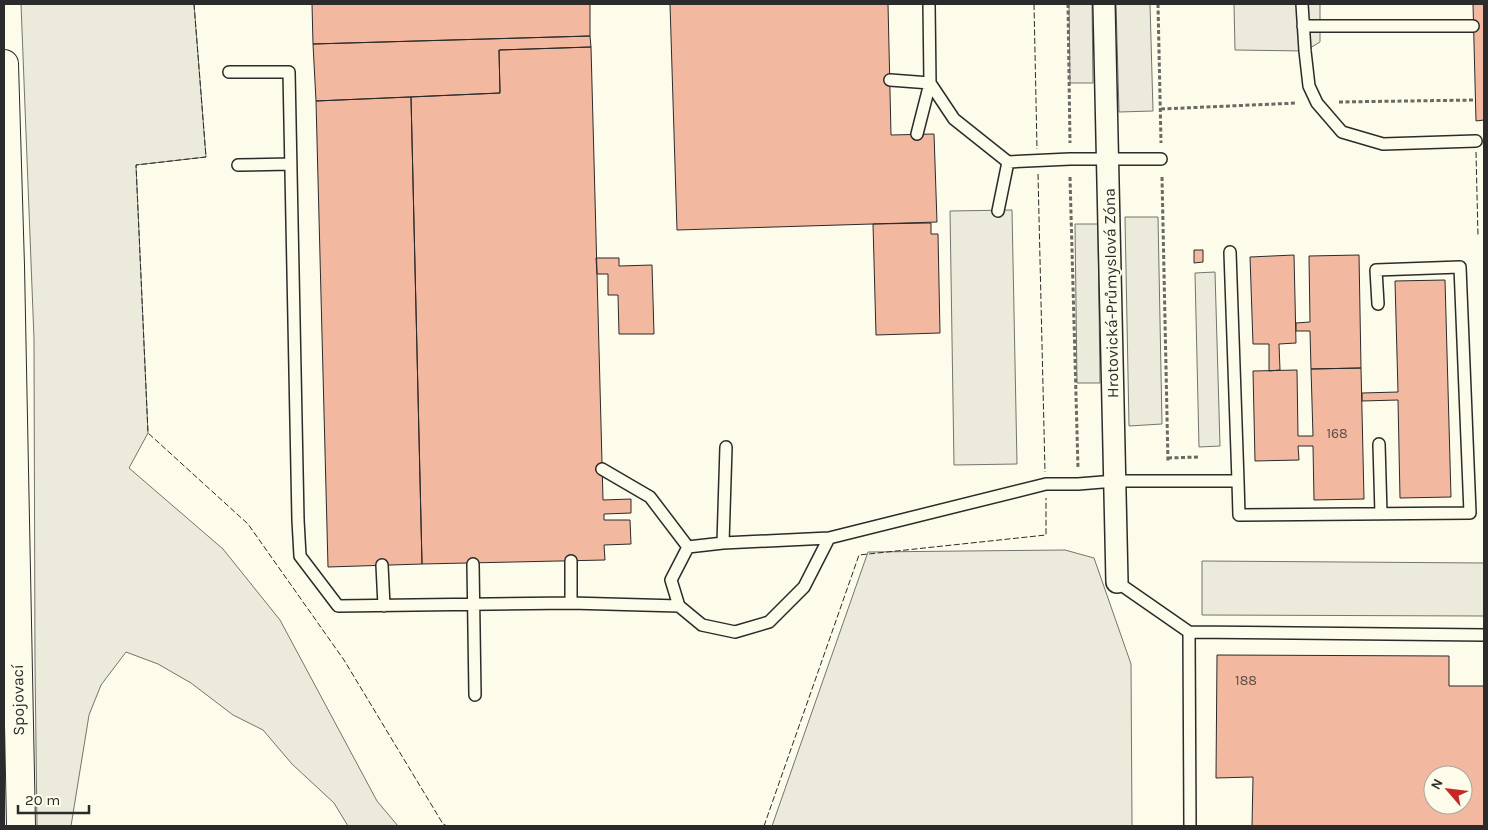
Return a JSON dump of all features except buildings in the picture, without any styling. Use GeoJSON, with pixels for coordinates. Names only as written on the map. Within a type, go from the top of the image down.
{"type":"FeatureCollection","features":[{"type":"Feature","properties":{"kind":"main road","name":"Spojovací"},"geometry":{"type":"LineString","coordinates":[[4,64],[11,675],[21,826]]}},
{"type":"Feature","properties":{"kind":"street","name":"Hrotovická-Průmyslová Zóna"},"geometry":{"type":"LineString","coordinates":[[1104,4],[1117,582]]}},
{"type":"Feature","properties":{"kind":"lane"},"geometry":{"type":"LineString","coordinates":[[916,134],[930,83],[929,4]]}},
{"type":"Feature","properties":{"kind":"lane"},"geometry":{"type":"LineString","coordinates":[[1302,4],[1309,86],[1317,102],[1342,132],[1383,144],[1476,141]]}},
{"type":"Feature","properties":{"kind":"lane"},"geometry":{"type":"LineString","coordinates":[[1303,26],[1473,26]]}},
{"type":"Feature","properties":{"kind":"lane"},"geometry":{"type":"LineString","coordinates":[[229,72],[289,72],[300,556],[338,606],[571,603],[679,606]]}},
{"type":"Feature","properties":{"kind":"lane"},"geometry":{"type":"LineString","coordinates":[[890,80],[930,83]]}},
{"type":"Feature","properties":{"kind":"lane"},"geometry":{"type":"LineString","coordinates":[[930,83],[954,119],[1008,162],[1070,159],[1161,159]]}},
{"type":"Feature","properties":{"kind":"lane"},"geometry":{"type":"LineString","coordinates":[[998,211],[1008,162]]}},
{"type":"Feature","properties":{"kind":"lane"},"geometry":{"type":"LineString","coordinates":[[238,164],[291,164]]}},
{"type":"Feature","properties":{"kind":"lane"},"geometry":{"type":"LineString","coordinates":[[1230,252],[1239,515],[1470,513],[1460,267],[1376,270],[1378,304]]}},
{"type":"Feature","properties":{"kind":"lane"},"geometry":{"type":"LineString","coordinates":[[1379,444],[1381,514]]}},
{"type":"Feature","properties":{"kind":"lane"},"geometry":{"type":"LineString","coordinates":[[723,543],[726,447]]}},
{"type":"Feature","properties":{"kind":"lane"},"geometry":{"type":"LineString","coordinates":[[602,469],[650,497],[688,547]]}},
{"type":"Feature","properties":{"kind":"lane"},"geometry":{"type":"LineString","coordinates":[[688,547],[723,543],[830,538],[1046,484],[1115,481],[1238,480]]}},
{"type":"Feature","properties":{"kind":"lane"},"geometry":{"type":"LineString","coordinates":[[688,547],[671,580],[679,606],[702,625],[735,632],[769,622],[804,587],[830,538]]}},
{"type":"Feature","properties":{"kind":"lane"},"geometry":{"type":"LineString","coordinates":[[571,561],[571,603]]}},
{"type":"Feature","properties":{"kind":"lane"},"geometry":{"type":"LineString","coordinates":[[473,564],[475,695]]}},
{"type":"Feature","properties":{"kind":"lane"},"geometry":{"type":"LineString","coordinates":[[382,565],[384,606]]}},
{"type":"Feature","properties":{"kind":"lane"},"geometry":{"type":"LineString","coordinates":[[1117,582],[1189,632],[1484,635]]}},
{"type":"Feature","properties":{"kind":"lane"},"geometry":{"type":"LineString","coordinates":[[1189,632],[1190,826]]}},
{"type":"Feature","properties":{"kind":"path"},"geometry":{"type":"LineString","coordinates":[[1068,4],[1078,484]]}},
{"type":"Feature","properties":{"kind":"path"},"geometry":{"type":"LineString","coordinates":[[1158,4],[1169,481]]}},
{"type":"Feature","properties":{"kind":"path"},"geometry":{"type":"LineString","coordinates":[[1168,458],[1198,457]]}},
{"type":"Feature","properties":{"kind":"shaded area"},"geometry":{"type":"Polygon","coordinates":[[[21,4],[194,4],[206,157],[136,165],[148,433],[129,468],[223,549],[280,620],[377,801],[398,826],[348,826],[334,803],[292,764],[263,730],[233,715],[191,683],[158,664],[126,652],[101,685],[89,715],[71,826],[37,826],[34,339],[21,4]]]}},
{"type":"Feature","properties":{"kind":"shaded area"},"geometry":{"type":"Polygon","coordinates":[[[1069,4],[1092,4],[1093,83],[1070,83],[1069,4]]]}},
{"type":"Feature","properties":{"kind":"shaded area"},"geometry":{"type":"Polygon","coordinates":[[[1116,4],[1150,4],[1153,111],[1119,112],[1116,4]]]}},
{"type":"Feature","properties":{"kind":"shaded area"},"geometry":{"type":"Polygon","coordinates":[[[1234,4],[1320,4],[1320,42],[1305,51],[1235,50],[1234,4]]]}},
{"type":"Feature","properties":{"kind":"shaded area"},"geometry":{"type":"Polygon","coordinates":[[[1012,210],[1017,464],[954,465],[950,211],[1012,210]]]}},
{"type":"Feature","properties":{"kind":"shaded area"},"geometry":{"type":"Polygon","coordinates":[[[1125,217],[1158,217],[1162,424],[1129,426],[1125,217]]]}},
{"type":"Feature","properties":{"kind":"shaded area"},"geometry":{"type":"Polygon","coordinates":[[[1075,224],[1098,224],[1100,383],[1077,383],[1075,224]]]}},
{"type":"Feature","properties":{"kind":"shaded area"},"geometry":{"type":"Polygon","coordinates":[[[1215,272],[1220,446],[1199,447],[1195,273],[1215,272]]]}},
{"type":"Feature","properties":{"kind":"shaded area"},"geometry":{"type":"Polygon","coordinates":[[[1065,550],[1094,558],[1131,664],[1132,826],[772,826],[868,552],[1065,550]]]}},
{"type":"Feature","properties":{"kind":"shaded area"},"geometry":{"type":"Polygon","coordinates":[[[1202,561],[1484,563],[1484,616],[1202,615],[1202,561]]]}},
{"type":"Feature","properties":{"kind":"fence"},"geometry":{"type":"LineString","coordinates":[[194,4],[206,157],[136,165],[148,433],[248,524],[344,660],[443,824],[447,826]]}},
{"type":"Feature","properties":{"kind":"fence"},"geometry":{"type":"LineString","coordinates":[[1034,4],[1037,149]]}},
{"type":"Feature","properties":{"kind":"fence"},"geometry":{"type":"LineString","coordinates":[[1476,152],[1478,236]]}},
{"type":"Feature","properties":{"kind":"fence"},"geometry":{"type":"LineString","coordinates":[[1038,174],[1045,472]]}},
{"type":"Feature","properties":{"kind":"fence"},"geometry":{"type":"LineString","coordinates":[[764,826],[859,555],[1046,535],[1046,498]]}}]}
